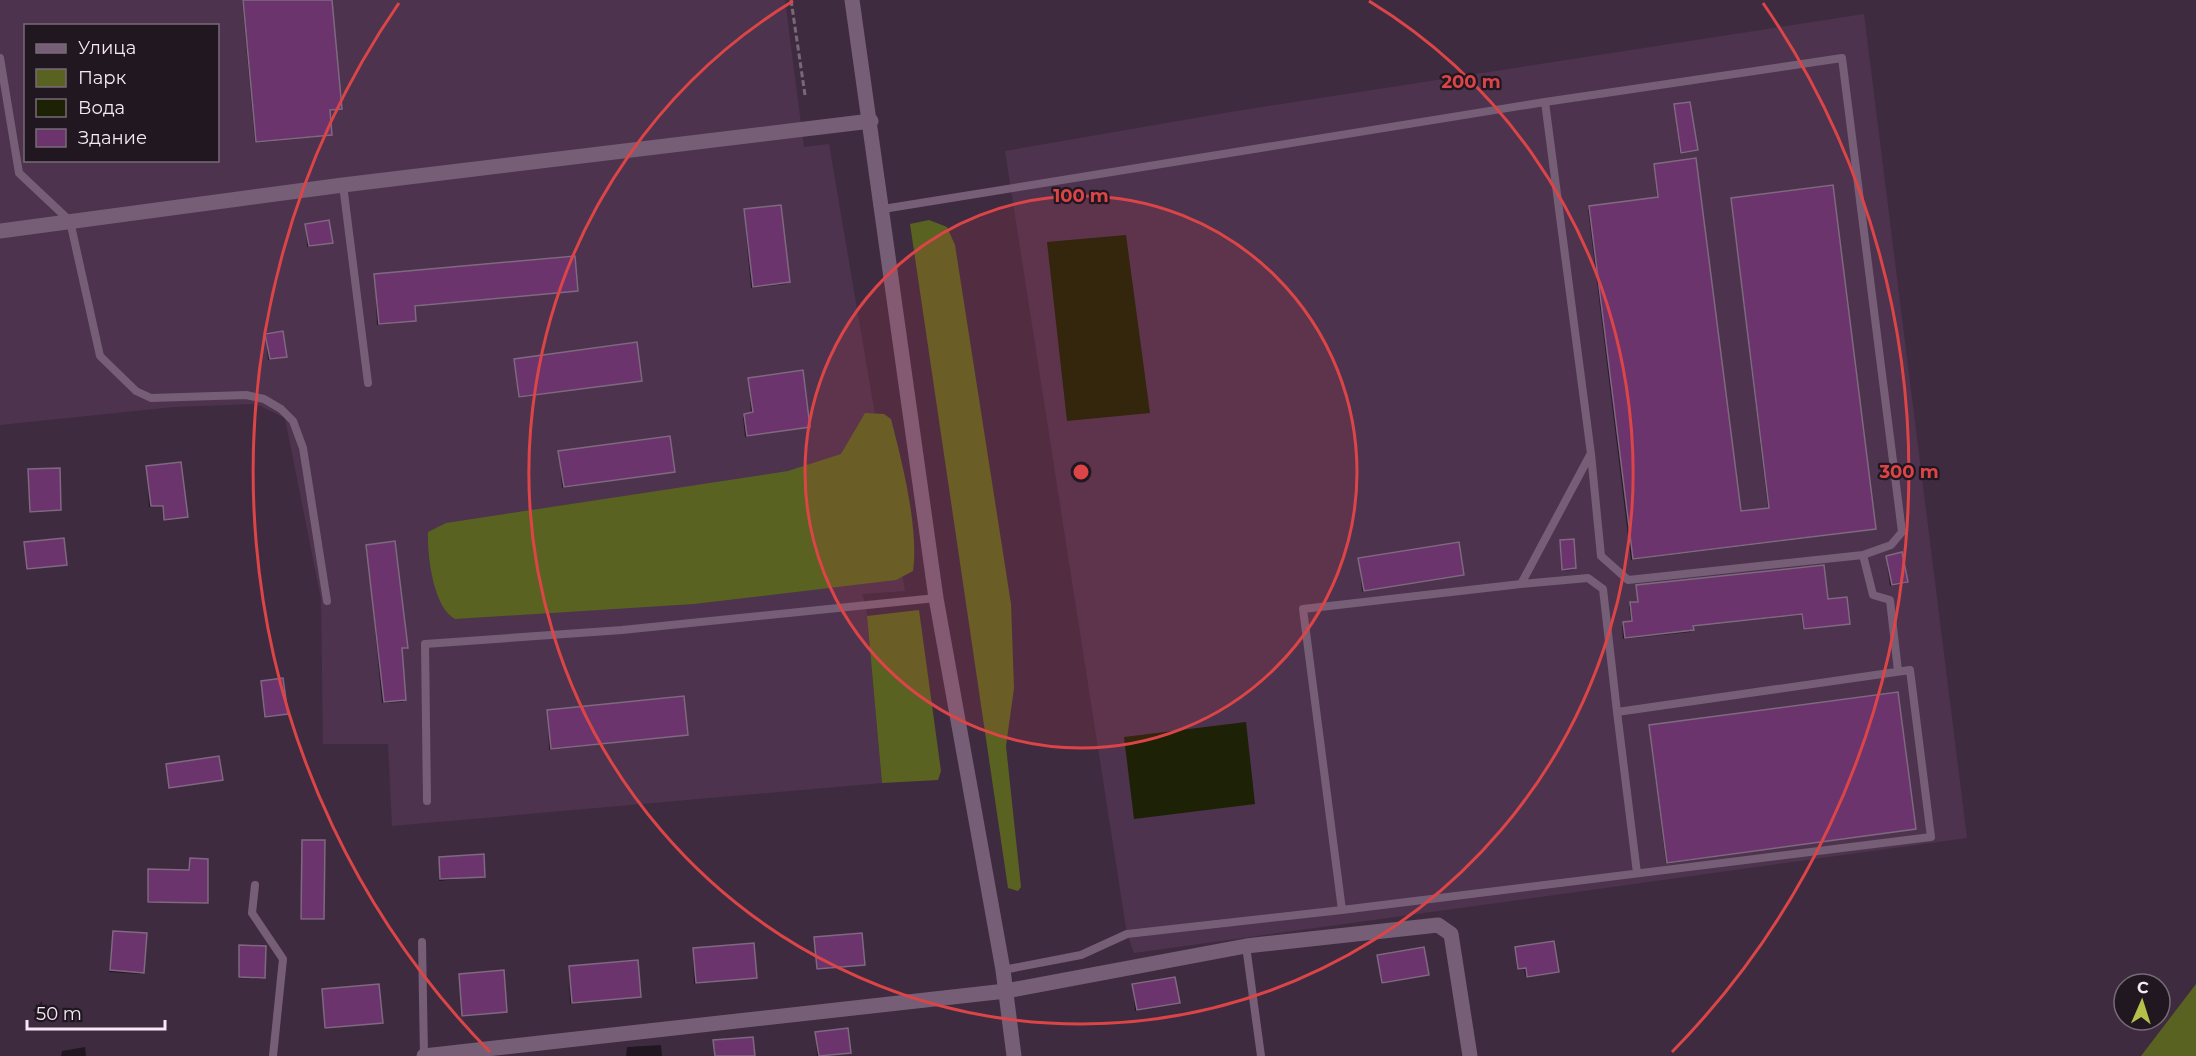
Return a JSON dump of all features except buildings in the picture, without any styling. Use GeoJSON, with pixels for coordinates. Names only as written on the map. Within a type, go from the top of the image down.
{"type":"FeatureCollection","features":[{"type":"Feature","properties":{"kind":"street"},"geometry":{"type":"LineString","coordinates":[[852,0],[871,121],[936,598],[1004,970],[1014,1056]]}},
{"type":"Feature","properties":{"kind":"street"},"geometry":{"type":"LineString","coordinates":[[0,231],[343,185],[871,121]]}},
{"type":"Feature","properties":{"kind":"street"},"geometry":{"type":"LineString","coordinates":[[424,1056],[504,1052],[1006,991],[1246,946],[1438,925],[1451,934],[1470,1056]]}},
{"type":"Feature","properties":{"kind":"lane"},"geometry":{"type":"LineString","coordinates":[[0,58],[19,173],[70,221],[100,356],[136,391],[151,398],[246,395],[264,399],[281,409],[293,422],[303,448],[327,601]]}},
{"type":"Feature","properties":{"kind":"lane"},"geometry":{"type":"LineString","coordinates":[[883,209],[1545,102],[1842,58],[1902,532],[1891,545],[1863,555],[1628,580],[1601,556],[1591,454],[1545,102]]}},
{"type":"Feature","properties":{"kind":"lane"},"geometry":{"type":"LineString","coordinates":[[343,185],[368,383]]}},
{"type":"Feature","properties":{"kind":"lane"},"geometry":{"type":"LineString","coordinates":[[1521,585],[1591,454]]}},
{"type":"Feature","properties":{"kind":"lane"},"geometry":{"type":"LineString","coordinates":[[1863,555],[1873,595],[1890,600],[1898,671]]}},
{"type":"Feature","properties":{"kind":"lane"},"geometry":{"type":"LineString","coordinates":[[1342,910],[1303,609],[1588,578],[1603,589],[1637,873]]}},
{"type":"Feature","properties":{"kind":"lane"},"geometry":{"type":"LineString","coordinates":[[427,801],[426,644],[622,630],[936,598]]}},
{"type":"Feature","properties":{"kind":"lane"},"geometry":{"type":"LineString","coordinates":[[1004,970],[1081,956],[1127,934],[1342,910],[1931,837],[1910,670],[1617,712]]}},
{"type":"Feature","properties":{"kind":"lane"},"geometry":{"type":"LineString","coordinates":[[255,885],[252,913],[284,959],[273,1056]]}},
{"type":"Feature","properties":{"kind":"lane"},"geometry":{"type":"LineString","coordinates":[[422,942],[424,1056]]}},
{"type":"Feature","properties":{"kind":"lane"},"geometry":{"type":"LineString","coordinates":[[1246,946],[1261,1056]]}},
{"type":"Feature","properties":{"kind":"path"},"geometry":{"type":"LineString","coordinates":[[791,0],[805,95]]}},
{"type":"Feature","properties":{"kind":"shaded area"},"geometry":{"type":"Polygon","coordinates":[[[0,0],[785,0],[804,147],[829,144],[905,591],[862,594],[866,606],[882,783],[392,826],[388,744],[323,744],[321,599],[285,418],[256,404],[174,407],[0,425],[0,0]]]}},
{"type":"Feature","properties":{"kind":"shaded area"},"geometry":{"type":"Polygon","coordinates":[[[1864,14],[1967,838],[1134,953],[1127,934],[1005,151],[1230,112],[1864,14]]]}},
{"type":"Feature","properties":{"kind":"green space"},"geometry":{"type":"Polygon","coordinates":[[[929,220],[947,227],[955,245],[1011,604],[1014,688],[1006,746],[1021,887],[1018,891],[1008,888],[910,224],[929,220]]]}},
{"type":"Feature","properties":{"kind":"green space"},"geometry":{"type":"Polygon","coordinates":[[[865,413],[884,414],[891,419],[912,515],[913,571],[896,580],[694,604],[455,619],[447,613],[441,603],[430,566],[428,532],[446,523],[788,471],[841,454],[865,413]]]}},
{"type":"Feature","properties":{"kind":"green space"},"geometry":{"type":"Polygon","coordinates":[[[919,610],[941,771],[938,780],[882,783],[867,616],[919,610]]]}},
{"type":"Feature","properties":{"kind":"green space"},"geometry":{"type":"Polygon","coordinates":[[[2196,984],[2196,1056],[2141,1056],[2159,1032],[2172,1032],[2172,1015],[2196,984]]]}},
{"type":"Feature","properties":{"kind":"water"},"geometry":{"type":"Polygon","coordinates":[[[1126,235],[1150,413],[1067,421],[1047,242],[1126,235]]]}},
{"type":"Feature","properties":{"kind":"water"},"geometry":{"type":"Polygon","coordinates":[[[1246,722],[1255,804],[1134,819],[1124,737],[1246,722]]]}}]}
